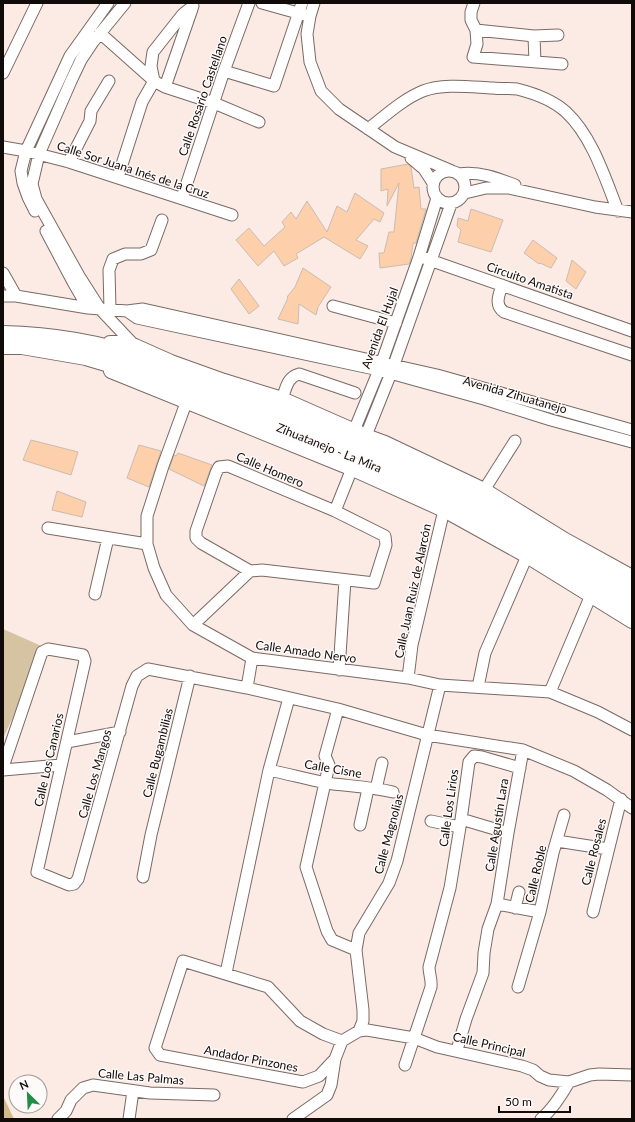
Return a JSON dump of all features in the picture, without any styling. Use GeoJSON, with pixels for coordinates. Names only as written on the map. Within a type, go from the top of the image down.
{"type":"FeatureCollection","features":[{"type":"Feature","properties":{"kind":"highway","name":"Zihuatanejo - La Mira"},"geometry":{"type":"LineString","coordinates":[[3,334],[26,334],[88,343],[118,350],[202,383],[264,405],[447,498],[534,547],[632,607]]}},
{"type":"Feature","properties":{"kind":"highway","name":"Zihuatanejo - La Mira"},"geometry":{"type":"LineString","coordinates":[[3,346],[22,346],[86,357],[133,371],[353,449],[460,489],[632,590]]}},
{"type":"Feature","properties":{"kind":"main road"},"geometry":{"type":"LineString","coordinates":[[88,343],[117,343],[135,346],[171,362],[282,399],[444,510],[527,556],[632,621]]}},
{"type":"Feature","properties":{"kind":"main road"},"geometry":{"type":"LineString","coordinates":[[22,346],[122,375],[186,403],[353,449],[385,443],[484,490],[566,540],[632,577]]}},
{"type":"Feature","properties":{"kind":"street"},"geometry":{"type":"LineString","coordinates":[[3,72],[36,3]]}},
{"type":"Feature","properties":{"kind":"street"},"geometry":{"type":"LineString","coordinates":[[88,308],[72,282],[28,197],[23,184],[22,171],[26,151],[70,56],[108,3]]}},
{"type":"Feature","properties":{"kind":"street"},"geometry":{"type":"LineString","coordinates":[[125,3],[100,33],[81,60],[39,154],[32,184],[36,199],[79,276],[135,346]]}},
{"type":"Feature","properties":{"kind":"street","name":"Calle Rosario Castellano"},"geometry":{"type":"LineString","coordinates":[[182,198],[224,71],[249,3]]}},
{"type":"Feature","properties":{"kind":"street"},"geometry":{"type":"LineString","coordinates":[[262,3],[300,8],[310,16]]}},
{"type":"Feature","properties":{"kind":"street"},"geometry":{"type":"LineString","coordinates":[[314,3],[307,34],[310,62],[321,91],[339,109],[405,152],[456,173],[463,179],[465,184],[465,193]]}},
{"type":"Feature","properties":{"kind":"street"},"geometry":{"type":"LineString","coordinates":[[474,3],[471,12],[471,20],[476,30],[477,44],[473,57],[562,64]]}},
{"type":"Feature","properties":{"kind":"street"},"geometry":{"type":"LineString","coordinates":[[118,177],[142,102],[154,81],[151,66],[154,52],[193,4]]}},
{"type":"Feature","properties":{"kind":"street"},"geometry":{"type":"LineString","coordinates":[[165,87],[193,4]]}},
{"type":"Feature","properties":{"kind":"street"},"geometry":{"type":"LineString","coordinates":[[224,71],[274,86],[300,8]]}},
{"type":"Feature","properties":{"kind":"street"},"geometry":{"type":"LineString","coordinates":[[476,30],[534,36],[558,35]]}},
{"type":"Feature","properties":{"kind":"street"},"geometry":{"type":"LineString","coordinates":[[100,33],[154,81],[165,87],[214,103],[259,122]]}},
{"type":"Feature","properties":{"kind":"street"},"geometry":{"type":"LineString","coordinates":[[534,36],[535,62]]}},
{"type":"Feature","properties":{"kind":"street"},"geometry":{"type":"LineString","coordinates":[[68,162],[90,121],[91,111],[109,81]]}},
{"type":"Feature","properties":{"kind":"street"},"geometry":{"type":"LineString","coordinates":[[368,129],[412,97],[424,91],[460,86],[517,89],[549,100],[566,112],[592,147],[618,211]]}},
{"type":"Feature","properties":{"kind":"street"},"geometry":{"type":"LineString","coordinates":[[3,147],[26,151]]}},
{"type":"Feature","properties":{"kind":"street","name":"Calle Sor Juana Inés de la Cruz"},"geometry":{"type":"LineString","coordinates":[[26,151],[118,177],[232,215]]}},
{"type":"Feature","properties":{"kind":"street"},"geometry":{"type":"LineString","coordinates":[[405,152],[424,169],[434,183]]}},
{"type":"Feature","properties":{"kind":"street"},"geometry":{"type":"LineString","coordinates":[[536,194],[484,175],[444,172],[438,176],[434,183],[433,191],[437,198],[451,204],[457,201],[465,193],[486,188],[509,188],[536,194],[618,211],[632,212]]}},
{"type":"Feature","properties":{"kind":"street","name":"Avenida El Hujal"},"geometry":{"type":"LineString","coordinates":[[353,449],[392,369],[424,259],[437,198]]}},
{"type":"Feature","properties":{"kind":"street","name":"Avenida El Hujal"},"geometry":{"type":"LineString","coordinates":[[353,449],[380,366],[396,323],[424,259],[451,204]]}},
{"type":"Feature","properties":{"kind":"street"},"geometry":{"type":"LineString","coordinates":[[105,309],[108,270],[113,259],[125,254],[141,254],[151,250],[162,220]]}},
{"type":"Feature","properties":{"kind":"street","name":"Circuito Amatista"},"geometry":{"type":"LineString","coordinates":[[424,259],[632,331]]}},
{"type":"Feature","properties":{"kind":"street"},"geometry":{"type":"LineString","coordinates":[[3,273],[16,296]]}},
{"type":"Feature","properties":{"kind":"street"},"geometry":{"type":"LineString","coordinates":[[502,285],[497,302],[499,308],[504,312],[632,355]]}},
{"type":"Feature","properties":{"kind":"street"},"geometry":{"type":"LineString","coordinates":[[3,296],[16,296],[88,308],[105,309]]}},
{"type":"Feature","properties":{"kind":"street"},"geometry":{"type":"LineString","coordinates":[[333,306],[396,323]]}},
{"type":"Feature","properties":{"kind":"street","name":"Avenida Zihuatanejo"},"geometry":{"type":"LineString","coordinates":[[105,309],[127,311],[143,309],[380,366],[632,430]]}},
{"type":"Feature","properties":{"kind":"street"},"geometry":{"type":"LineString","coordinates":[[282,399],[290,379],[293,375],[299,374],[356,393]]}},
{"type":"Feature","properties":{"kind":"street","name":"Avenida Zihuatanejo"},"geometry":{"type":"LineString","coordinates":[[486,394],[551,420],[632,442]]}},
{"type":"Feature","properties":{"kind":"street","name":"Calle Amado Nervo"},"geometry":{"type":"LineString","coordinates":[[186,403],[147,516],[147,544],[154,568],[166,595],[193,625],[252,658],[408,678],[440,685],[550,692],[631,727]]}},
{"type":"Feature","properties":{"kind":"street"},"geometry":{"type":"LineString","coordinates":[[484,490],[515,441]]}},
{"type":"Feature","properties":{"kind":"street"},"geometry":{"type":"LineString","coordinates":[[335,511],[353,449]]}},
{"type":"Feature","properties":{"kind":"street","name":"Calle Homero"},"geometry":{"type":"LineString","coordinates":[[228,466],[335,511],[385,536],[386,545],[374,583],[262,570],[250,571],[201,543],[196,538],[196,531],[219,467],[228,466]]}},
{"type":"Feature","properties":{"kind":"street","name":"Calle Juan Ruiz de Alarcón"},"geometry":{"type":"LineString","coordinates":[[408,678],[412,645],[444,510]]}},
{"type":"Feature","properties":{"kind":"street"},"geometry":{"type":"LineString","coordinates":[[48,528],[147,544]]}},
{"type":"Feature","properties":{"kind":"street"},"geometry":{"type":"LineString","coordinates":[[96,594],[108,538]]}},
{"type":"Feature","properties":{"kind":"street"},"geometry":{"type":"LineString","coordinates":[[478,687],[485,653],[527,556]]}},
{"type":"Feature","properties":{"kind":"street"},"geometry":{"type":"LineString","coordinates":[[193,625],[250,571]]}},
{"type":"Feature","properties":{"kind":"street"},"geometry":{"type":"LineString","coordinates":[[339,670],[345,580]]}},
{"type":"Feature","properties":{"kind":"street"},"geometry":{"type":"LineString","coordinates":[[550,692],[591,595]]}},
{"type":"Feature","properties":{"kind":"street","name":"Calle Los Canarios"},"geometry":{"type":"LineString","coordinates":[[3,769],[42,652],[48,649],[82,655],[85,661],[37,872]]}},
{"type":"Feature","properties":{"kind":"street"},"geometry":{"type":"LineString","coordinates":[[247,688],[252,658]]}},
{"type":"Feature","properties":{"kind":"street","name":"Calle Los Mangos"},"geometry":{"type":"LineString","coordinates":[[37,872],[70,885],[74,884],[78,879],[132,686],[137,676],[148,670],[190,676]]}},
{"type":"Feature","properties":{"kind":"street"},"geometry":{"type":"LineString","coordinates":[[190,676],[338,709],[427,735],[523,750],[574,771],[607,790],[632,808]]}},
{"type":"Feature","properties":{"kind":"street","name":"Calle Bugambilias"},"geometry":{"type":"LineString","coordinates":[[143,877],[151,835],[190,676]]}},
{"type":"Feature","properties":{"kind":"street","name":"Calle Magnolias"},"geometry":{"type":"LineString","coordinates":[[359,1031],[363,1021],[363,1010],[356,950],[359,933],[389,883],[397,861],[440,685]]}},
{"type":"Feature","properties":{"kind":"street"},"geometry":{"type":"LineString","coordinates":[[290,698],[269,770],[226,974],[268,987],[300,1021],[323,1034],[342,1041],[359,1031]]}},
{"type":"Feature","properties":{"kind":"street"},"geometry":{"type":"LineString","coordinates":[[338,709],[326,756],[329,765],[306,866],[327,931],[332,940],[356,950]]}},
{"type":"Feature","properties":{"kind":"street"},"geometry":{"type":"LineString","coordinates":[[67,742],[120,732]]}},
{"type":"Feature","properties":{"kind":"street","name":"Calle Agustín Lara"},"geometry":{"type":"LineString","coordinates":[[457,1050],[466,1019],[483,972],[484,953],[488,929],[497,904],[523,750]]}},
{"type":"Feature","properties":{"kind":"street","name":"Calle Los Lirios"},"geometry":{"type":"LineString","coordinates":[[414,1038],[431,987],[432,981],[429,974],[429,967],[450,888],[469,762],[474,756],[520,768]]}},
{"type":"Feature","properties":{"kind":"street"},"geometry":{"type":"LineString","coordinates":[[360,824],[382,763]]}},
{"type":"Feature","properties":{"kind":"street"},"geometry":{"type":"LineString","coordinates":[[3,769],[61,765]]}},
{"type":"Feature","properties":{"kind":"street","name":"Calle Cisne"},"geometry":{"type":"LineString","coordinates":[[269,770],[325,782],[393,792]]}},
{"type":"Feature","properties":{"kind":"street","name":"Calle Rosales"},"geometry":{"type":"LineString","coordinates":[[593,912],[621,799]]}},
{"type":"Feature","properties":{"kind":"street","name":"Calle Roble"},"geometry":{"type":"LineString","coordinates":[[518,987],[540,912],[564,815]]}},
{"type":"Feature","properties":{"kind":"street"},"geometry":{"type":"LineString","coordinates":[[430,821],[461,823],[508,832]]}},
{"type":"Feature","properties":{"kind":"street"},"geometry":{"type":"LineString","coordinates":[[557,841],[608,849]]}},
{"type":"Feature","properties":{"kind":"street"},"geometry":{"type":"LineString","coordinates":[[514,908],[519,892]]}},
{"type":"Feature","properties":{"kind":"street"},"geometry":{"type":"LineString","coordinates":[[497,904],[540,912]]}},
{"type":"Feature","properties":{"kind":"street","name":"Andador Pinzones"},"geometry":{"type":"LineString","coordinates":[[226,974],[183,961],[155,1048],[160,1054],[303,1082],[319,1076],[335,1059],[342,1041]]}},
{"type":"Feature","properties":{"kind":"street","name":"Calle Principal"},"geometry":{"type":"LineString","coordinates":[[359,1031],[368,1030],[414,1038],[437,1047],[457,1050],[522,1066],[533,1070],[540,1076],[549,1080],[569,1082],[590,1075],[630,1075]]}},
{"type":"Feature","properties":{"kind":"street"},"geometry":{"type":"LineString","coordinates":[[405,1065],[414,1038]]}},
{"type":"Feature","properties":{"kind":"street"},"geometry":{"type":"LineString","coordinates":[[293,1119],[326,1095],[331,1085],[335,1059]]}},
{"type":"Feature","properties":{"kind":"street"},"geometry":{"type":"LineString","coordinates":[[630,1075],[632,1086]]}},
{"type":"Feature","properties":{"kind":"street"},"geometry":{"type":"LineString","coordinates":[[541,1119],[556,1103],[569,1082]]}},
{"type":"Feature","properties":{"kind":"street","name":"Calle Las Palmas"},"geometry":{"type":"LineString","coordinates":[[58,1119],[66,1111],[71,1100],[83,1088],[93,1085],[150,1093],[214,1095]]}},
{"type":"Feature","properties":{"kind":"street"},"geometry":{"type":"LineString","coordinates":[[129,1119],[133,1091]]}},
{"type":"Feature","properties":{"kind":"shaded area"},"geometry":{"type":"Polygon","coordinates":[[[3,629],[46,648],[3,738],[3,629]]]}},
{"type":"Feature","properties":{"kind":"shaded area"},"geometry":{"type":"Polygon","coordinates":[[[3,1096],[8,1106],[8,1114],[12,1114],[14,1119],[3,1119],[3,1096]]]}},
{"type":"Feature","properties":{"kind":"building"},"geometry":{"type":"Polygon","coordinates":[[[408,164],[411,167],[414,188],[419,187],[421,209],[426,209],[416,243],[413,243],[409,264],[380,268],[379,253],[384,253],[389,232],[394,232],[399,183],[387,206],[388,189],[381,191],[381,169],[408,164]]]}},
{"type":"Feature","properties":{"kind":"building"},"geometry":{"type":"Polygon","coordinates":[[[355,193],[384,213],[380,222],[374,219],[356,240],[368,246],[360,259],[324,237],[296,254],[298,258],[284,266],[274,251],[258,266],[236,240],[249,228],[264,246],[285,227],[282,222],[291,212],[296,219],[307,201],[327,232],[337,206],[347,212],[355,193]]]}},
{"type":"Feature","properties":{"kind":"building"},"geometry":{"type":"Polygon","coordinates":[[[471,209],[503,220],[491,252],[458,242],[461,230],[457,226],[458,218],[468,221],[471,209]]]}},
{"type":"Feature","properties":{"kind":"building"},"geometry":{"type":"Polygon","coordinates":[[[533,240],[557,258],[551,268],[540,263],[539,264],[524,253],[533,240]]]}},
{"type":"Feature","properties":{"kind":"building"},"geometry":{"type":"Polygon","coordinates":[[[572,260],[586,272],[576,289],[566,281],[572,260]]]}},
{"type":"Feature","properties":{"kind":"building"},"geometry":{"type":"Polygon","coordinates":[[[303,268],[331,287],[318,307],[316,315],[299,304],[298,324],[278,319],[288,298],[287,297],[295,287],[303,268]]]}},
{"type":"Feature","properties":{"kind":"building"},"geometry":{"type":"Polygon","coordinates":[[[239,279],[259,306],[249,314],[231,289],[239,279]]]}},
{"type":"Feature","properties":{"kind":"building"},"geometry":{"type":"Polygon","coordinates":[[[31,440],[78,452],[71,475],[23,460],[31,440]]]}},
{"type":"Feature","properties":{"kind":"building"},"geometry":{"type":"Polygon","coordinates":[[[139,445],[161,451],[149,487],[127,478],[139,445]]]}},
{"type":"Feature","properties":{"kind":"building"},"geometry":{"type":"Polygon","coordinates":[[[178,453],[212,465],[204,486],[169,469],[174,455],[176,456],[178,453]]]}},
{"type":"Feature","properties":{"kind":"building"},"geometry":{"type":"Polygon","coordinates":[[[57,491],[86,502],[82,517],[52,510],[57,491]]]}}]}
